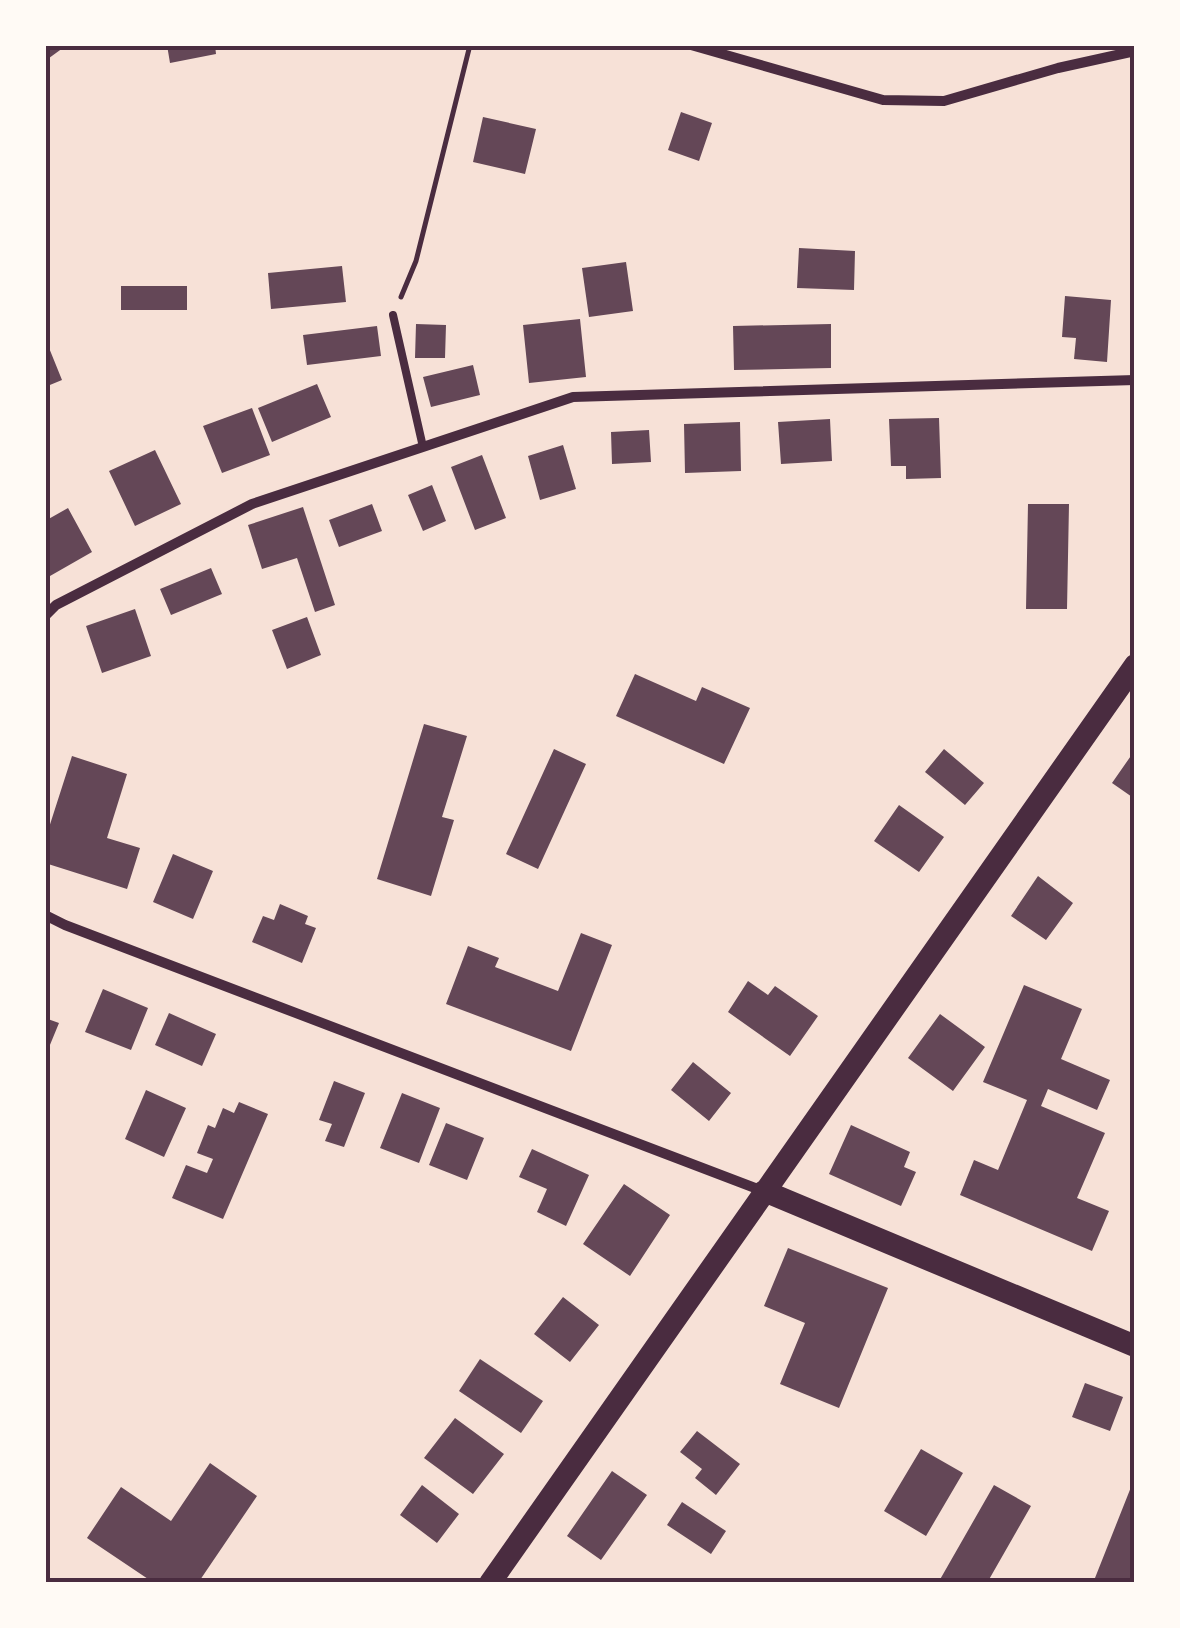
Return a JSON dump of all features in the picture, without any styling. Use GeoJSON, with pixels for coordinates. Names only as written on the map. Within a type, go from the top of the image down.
{"type":"FeatureCollection","features":[{"type":"Feature","properties":{"kind":"main road"},"geometry":{"type":"LineString","coordinates":[[490,1583],[1135,664]]}},
{"type":"Feature","properties":{"kind":"main road"},"geometry":{"type":"LineString","coordinates":[[764,1191],[1135,1346]]}},
{"type":"Feature","properties":{"kind":"street"},"geometry":{"type":"LineString","coordinates":[[691,45],[883,100],[944,101],[1058,68],[1135,51]]}},
{"type":"Feature","properties":{"kind":"street"},"geometry":{"type":"LineString","coordinates":[[45,616],[56,605],[252,504],[573,397],[1135,380]]}},
{"type":"Feature","properties":{"kind":"street"},"geometry":{"type":"LineString","coordinates":[[45,914],[65,925],[764,1191]]}},
{"type":"Feature","properties":{"kind":"lane"},"geometry":{"type":"LineString","coordinates":[[393,315],[422,447]]}},
{"type":"Feature","properties":{"kind":"path"},"geometry":{"type":"LineString","coordinates":[[393,315],[416,261],[470,45]]}},
{"type":"Feature","properties":{"kind":"building"},"geometry":{"type":"Polygon","coordinates":[[[45,45],[67,45],[45,61],[45,45]]]}},
{"type":"Feature","properties":{"kind":"building"},"geometry":{"type":"Polygon","coordinates":[[[167,45],[215,45],[216,54],[170,63],[167,45]]]}},
{"type":"Feature","properties":{"kind":"building"},"geometry":{"type":"Polygon","coordinates":[[[681,112],[712,123],[699,161],[668,150],[681,112]]]}},
{"type":"Feature","properties":{"kind":"building"},"geometry":{"type":"Polygon","coordinates":[[[483,117],[536,129],[525,174],[473,162],[483,117]]]}},
{"type":"Feature","properties":{"kind":"building"},"geometry":{"type":"Polygon","coordinates":[[[799,248],[855,251],[854,290],[797,288],[799,248]]]}},
{"type":"Feature","properties":{"kind":"building"},"geometry":{"type":"Polygon","coordinates":[[[626,262],[633,311],[589,317],[582,268],[626,262]]]}},
{"type":"Feature","properties":{"kind":"building"},"geometry":{"type":"Polygon","coordinates":[[[342,266],[346,302],[271,309],[268,273],[342,266]]]}},
{"type":"Feature","properties":{"kind":"building"},"geometry":{"type":"Polygon","coordinates":[[[121,286],[187,286],[187,310],[121,310],[121,286]]]}},
{"type":"Feature","properties":{"kind":"building"},"geometry":{"type":"Polygon","coordinates":[[[1065,296],[1111,300],[1107,362],[1074,359],[1076,338],[1062,337],[1065,296]]]}},
{"type":"Feature","properties":{"kind":"building"},"geometry":{"type":"Polygon","coordinates":[[[580,319],[586,377],[529,383],[523,325],[580,319]]]}},
{"type":"Feature","properties":{"kind":"building"},"geometry":{"type":"Polygon","coordinates":[[[416,324],[446,325],[445,358],[415,358],[416,324]]]}},
{"type":"Feature","properties":{"kind":"building"},"geometry":{"type":"Polygon","coordinates":[[[831,324],[831,368],[734,370],[733,326],[831,324]]]}},
{"type":"Feature","properties":{"kind":"building"},"geometry":{"type":"Polygon","coordinates":[[[377,326],[381,356],[307,365],[303,335],[377,326]]]}},
{"type":"Feature","properties":{"kind":"building"},"geometry":{"type":"Polygon","coordinates":[[[45,338],[62,380],[45,387],[45,338]]]}},
{"type":"Feature","properties":{"kind":"building"},"geometry":{"type":"Polygon","coordinates":[[[473,365],[480,395],[431,407],[423,377],[473,365]]]}},
{"type":"Feature","properties":{"kind":"building"},"geometry":{"type":"Polygon","coordinates":[[[317,384],[331,417],[272,442],[258,408],[317,384]]]}},
{"type":"Feature","properties":{"kind":"building"},"geometry":{"type":"Polygon","coordinates":[[[252,408],[270,455],[222,473],[203,426],[252,408]]]}},
{"type":"Feature","properties":{"kind":"building"},"geometry":{"type":"Polygon","coordinates":[[[939,418],[941,478],[906,479],[906,466],[891,466],[889,419],[939,418]]]}},
{"type":"Feature","properties":{"kind":"building"},"geometry":{"type":"Polygon","coordinates":[[[830,419],[832,461],[781,464],[778,422],[830,419]]]}},
{"type":"Feature","properties":{"kind":"building"},"geometry":{"type":"Polygon","coordinates":[[[740,422],[741,471],[685,473],[684,424],[740,422]]]}},
{"type":"Feature","properties":{"kind":"building"},"geometry":{"type":"Polygon","coordinates":[[[649,430],[651,462],[612,464],[611,432],[649,430]]]}},
{"type":"Feature","properties":{"kind":"building"},"geometry":{"type":"Polygon","coordinates":[[[563,445],[576,489],[540,500],[528,456],[563,445]]]}},
{"type":"Feature","properties":{"kind":"building"},"geometry":{"type":"Polygon","coordinates":[[[155,450],[181,504],[135,526],[109,471],[155,450]]]}},
{"type":"Feature","properties":{"kind":"building"},"geometry":{"type":"Polygon","coordinates":[[[482,455],[506,518],[475,530],[451,467],[482,455]]]}},
{"type":"Feature","properties":{"kind":"building"},"geometry":{"type":"Polygon","coordinates":[[[432,485],[446,521],[423,531],[408,495],[432,485]]]}},
{"type":"Feature","properties":{"kind":"building"},"geometry":{"type":"Polygon","coordinates":[[[372,504],[382,531],[339,547],[329,520],[372,504]]]}},
{"type":"Feature","properties":{"kind":"building"},"geometry":{"type":"Polygon","coordinates":[[[1028,504],[1069,504],[1067,609],[1026,609],[1028,504]]]}},
{"type":"Feature","properties":{"kind":"building"},"geometry":{"type":"Polygon","coordinates":[[[303,507],[335,605],[315,612],[297,558],[262,569],[248,525],[303,507]]]}},
{"type":"Feature","properties":{"kind":"building"},"geometry":{"type":"Polygon","coordinates":[[[68,508],[92,552],[50,576],[45,567],[45,521],[68,508]]]}},
{"type":"Feature","properties":{"kind":"building"},"geometry":{"type":"Polygon","coordinates":[[[211,568],[222,594],[171,615],[160,589],[211,568]]]}},
{"type":"Feature","properties":{"kind":"building"},"geometry":{"type":"Polygon","coordinates":[[[135,609],[151,656],[102,673],[86,626],[135,609]]]}},
{"type":"Feature","properties":{"kind":"building"},"geometry":{"type":"Polygon","coordinates":[[[307,617],[321,655],[287,669],[272,630],[307,617]]]}},
{"type":"Feature","properties":{"kind":"building"},"geometry":{"type":"Polygon","coordinates":[[[635,674],[696,701],[702,687],[750,708],[724,764],[616,716],[635,674]]]}},
{"type":"Feature","properties":{"kind":"building"},"geometry":{"type":"Polygon","coordinates":[[[424,724],[467,736],[442,817],[454,820],[431,896],[377,879],[424,724]]]}},
{"type":"Feature","properties":{"kind":"building"},"geometry":{"type":"Polygon","coordinates":[[[554,749],[586,764],[538,869],[506,854],[554,749]]]}},
{"type":"Feature","properties":{"kind":"building"},"geometry":{"type":"Polygon","coordinates":[[[944,749],[984,783],[965,805],[925,772],[944,749]]]}},
{"type":"Feature","properties":{"kind":"building"},"geometry":{"type":"Polygon","coordinates":[[[1135,750],[1135,799],[1112,783],[1135,750]]]}},
{"type":"Feature","properties":{"kind":"building"},"geometry":{"type":"Polygon","coordinates":[[[72,756],[127,774],[107,838],[140,848],[127,889],[45,863],[45,840],[72,756]]]}},
{"type":"Feature","properties":{"kind":"building"},"geometry":{"type":"Polygon","coordinates":[[[899,805],[944,837],[919,872],[874,841],[899,805]]]}},
{"type":"Feature","properties":{"kind":"building"},"geometry":{"type":"Polygon","coordinates":[[[173,854],[213,871],[193,919],[153,902],[173,854]]]}},
{"type":"Feature","properties":{"kind":"building"},"geometry":{"type":"Polygon","coordinates":[[[1038,876],[1073,903],[1046,940],[1011,916],[1038,876]]]}},
{"type":"Feature","properties":{"kind":"building"},"geometry":{"type":"Polygon","coordinates":[[[280,904],[308,916],[305,924],[316,928],[302,963],[252,942],[263,916],[274,920],[280,904]]]}},
{"type":"Feature","properties":{"kind":"building"},"geometry":{"type":"Polygon","coordinates":[[[581,933],[612,945],[571,1051],[446,1004],[468,946],[499,958],[495,967],[558,991],[581,933]]]}},
{"type":"Feature","properties":{"kind":"building"},"geometry":{"type":"Polygon","coordinates":[[[748,981],[768,995],[775,986],[818,1016],[790,1056],[728,1012],[748,981]]]}},
{"type":"Feature","properties":{"kind":"building"},"geometry":{"type":"Polygon","coordinates":[[[1024,985],[1082,1009],[1061,1059],[1110,1080],[1097,1110],[1048,1089],[1041,1106],[1105,1133],[1077,1198],[1109,1211],[1092,1251],[960,1195],[974,1160],[998,1170],[1027,1100],[983,1082],[1024,985]]]}},
{"type":"Feature","properties":{"kind":"building"},"geometry":{"type":"Polygon","coordinates":[[[103,989],[148,1008],[131,1050],[85,1032],[103,989]]]}},
{"type":"Feature","properties":{"kind":"building"},"geometry":{"type":"Polygon","coordinates":[[[169,1013],[216,1034],[202,1066],[155,1045],[169,1013]]]}},
{"type":"Feature","properties":{"kind":"building"},"geometry":{"type":"Polygon","coordinates":[[[940,1014],[985,1047],[953,1091],[908,1058],[940,1014]]]}},
{"type":"Feature","properties":{"kind":"building"},"geometry":{"type":"Polygon","coordinates":[[[45,1018],[59,1023],[45,1057],[45,1018]]]}},
{"type":"Feature","properties":{"kind":"building"},"geometry":{"type":"Polygon","coordinates":[[[693,1062],[731,1093],[709,1121],[671,1090],[693,1062]]]}},
{"type":"Feature","properties":{"kind":"building"},"geometry":{"type":"Polygon","coordinates":[[[334,1081],[365,1093],[344,1147],[325,1141],[332,1124],[319,1120],[334,1081]]]}},
{"type":"Feature","properties":{"kind":"building"},"geometry":{"type":"Polygon","coordinates":[[[146,1090],[186,1108],[164,1157],[125,1139],[146,1090]]]}},
{"type":"Feature","properties":{"kind":"building"},"geometry":{"type":"Polygon","coordinates":[[[402,1093],[440,1108],[419,1163],[380,1148],[402,1093]]]}},
{"type":"Feature","properties":{"kind":"building"},"geometry":{"type":"Polygon","coordinates":[[[239,1102],[268,1114],[223,1219],[172,1198],[186,1165],[207,1173],[213,1159],[197,1153],[208,1125],[215,1128],[223,1108],[234,1113],[239,1102]]]}},
{"type":"Feature","properties":{"kind":"building"},"geometry":{"type":"Polygon","coordinates":[[[446,1123],[484,1138],[467,1180],[429,1165],[446,1123]]]}},
{"type":"Feature","properties":{"kind":"building"},"geometry":{"type":"Polygon","coordinates":[[[851,1125],[910,1152],[904,1167],[916,1172],[901,1206],[829,1174],[851,1125]]]}},
{"type":"Feature","properties":{"kind":"building"},"geometry":{"type":"Polygon","coordinates":[[[532,1149],[589,1175],[566,1226],[537,1212],[547,1189],[519,1177],[532,1149]]]}},
{"type":"Feature","properties":{"kind":"building"},"geometry":{"type":"Polygon","coordinates":[[[624,1184],[670,1215],[630,1276],[583,1244],[624,1184]]]}},
{"type":"Feature","properties":{"kind":"building"},"geometry":{"type":"Polygon","coordinates":[[[788,1248],[888,1288],[839,1408],[780,1384],[805,1323],[764,1306],[788,1248]]]}},
{"type":"Feature","properties":{"kind":"building"},"geometry":{"type":"Polygon","coordinates":[[[563,1297],[599,1325],[570,1362],[534,1334],[563,1297]]]}},
{"type":"Feature","properties":{"kind":"building"},"geometry":{"type":"Polygon","coordinates":[[[480,1359],[543,1401],[521,1433],[459,1391],[480,1359]]]}},
{"type":"Feature","properties":{"kind":"building"},"geometry":{"type":"Polygon","coordinates":[[[1085,1383],[1123,1397],[1110,1431],[1072,1417],[1085,1383]]]}},
{"type":"Feature","properties":{"kind":"building"},"geometry":{"type":"Polygon","coordinates":[[[455,1418],[504,1454],[473,1494],[424,1458],[455,1418]]]}},
{"type":"Feature","properties":{"kind":"building"},"geometry":{"type":"Polygon","coordinates":[[[697,1431],[740,1464],[716,1495],[695,1478],[702,1469],[680,1452],[697,1431]]]}},
{"type":"Feature","properties":{"kind":"building"},"geometry":{"type":"Polygon","coordinates":[[[921,1449],[963,1473],[926,1536],[884,1511],[921,1449]]]}},
{"type":"Feature","properties":{"kind":"building"},"geometry":{"type":"Polygon","coordinates":[[[210,1463],[257,1496],[198,1583],[154,1583],[87,1538],[121,1487],[171,1521],[210,1463]]]}},
{"type":"Feature","properties":{"kind":"building"},"geometry":{"type":"Polygon","coordinates":[[[612,1471],[647,1495],[601,1560],[567,1536],[612,1471]]]}},
{"type":"Feature","properties":{"kind":"building"},"geometry":{"type":"Polygon","coordinates":[[[1135,1477],[1135,1583],[1093,1583],[1135,1477]]]}},
{"type":"Feature","properties":{"kind":"building"},"geometry":{"type":"Polygon","coordinates":[[[422,1485],[459,1514],[437,1543],[400,1515],[422,1485]]]}},
{"type":"Feature","properties":{"kind":"building"},"geometry":{"type":"Polygon","coordinates":[[[994,1485],[1031,1506],[987,1583],[938,1583],[994,1485]]]}},
{"type":"Feature","properties":{"kind":"building"},"geometry":{"type":"Polygon","coordinates":[[[682,1502],[726,1531],[711,1554],[667,1525],[682,1502]]]}}]}
